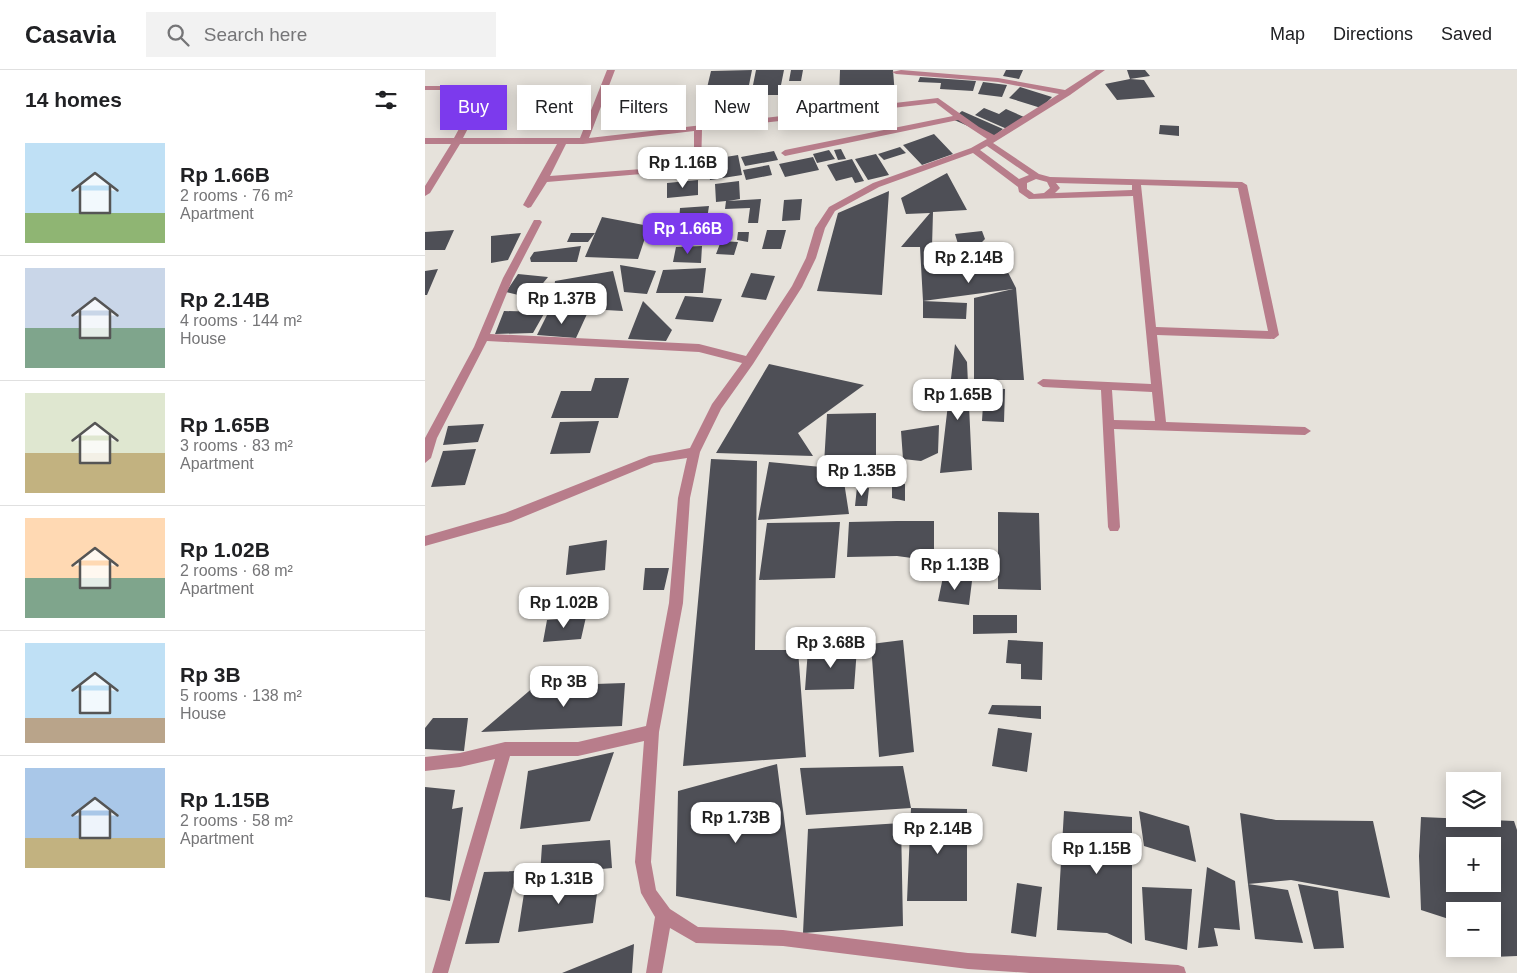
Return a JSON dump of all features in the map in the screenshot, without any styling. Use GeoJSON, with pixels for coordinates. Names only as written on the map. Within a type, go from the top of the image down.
{"type":"FeatureCollection","features":[{"type":"Feature","properties":{"kind":"street"},"geometry":{"type":"LineString","coordinates":[[583,141],[611,70]]}},
{"type":"Feature","properties":{"kind":"street"},"geometry":{"type":"LineString","coordinates":[[1101,70],[974,150],[876,185],[832,209],[820,228],[811,258],[797,287],[749,361],[716,407],[694,452],[684,498],[676,603],[652,732],[643,862],[649,893],[664,915],[696,934],[783,938],[968,967],[1178,973]]}},
{"type":"Feature","properties":{"kind":"street"},"geometry":{"type":"LineString","coordinates":[[896,72],[999,80],[1067,93]]}},
{"type":"Feature","properties":{"kind":"street"},"geometry":{"type":"LineString","coordinates":[[425,88],[485,88],[457,141],[425,193]]}},
{"type":"Feature","properties":{"kind":"street"},"geometry":{"type":"LineString","coordinates":[[768,120],[938,100],[1036,176],[1050,180],[1242,185],[1274,335],[1151,331]]}},
{"type":"Feature","properties":{"kind":"street"},"geometry":{"type":"LineString","coordinates":[[785,153],[959,117]]}},
{"type":"Feature","properties":{"kind":"street"},"geometry":{"type":"LineString","coordinates":[[425,141],[583,141],[696,128]]}},
{"type":"Feature","properties":{"kind":"street"},"geometry":{"type":"LineString","coordinates":[[544,179],[698,166],[698,130]]}},
{"type":"Feature","properties":{"kind":"street"},"geometry":{"type":"LineString","coordinates":[[528,205],[544,179],[563,141]]}},
{"type":"Feature","properties":{"kind":"street"},"geometry":{"type":"LineString","coordinates":[[974,150],[1021,185],[1021,190],[1032,197],[1137,193]]}},
{"type":"Feature","properties":{"kind":"street"},"geometry":{"type":"LineString","coordinates":[[1021,185],[1023,181],[1036,176]]}},
{"type":"Feature","properties":{"kind":"street"},"geometry":{"type":"LineString","coordinates":[[1047,196],[1055,188],[1050,180]]}},
{"type":"Feature","properties":{"kind":"street"},"geometry":{"type":"LineString","coordinates":[[1136,182],[1161,426]]}},
{"type":"Feature","properties":{"kind":"street"},"geometry":{"type":"LineString","coordinates":[[425,458],[431,438],[483,337],[508,278],[537,222]]}},
{"type":"Feature","properties":{"kind":"street"},"geometry":{"type":"LineString","coordinates":[[483,337],[699,348],[749,361]]}},
{"type":"Feature","properties":{"kind":"street"},"geometry":{"type":"LineString","coordinates":[[1043,383],[1157,388]]}},
{"type":"Feature","properties":{"kind":"street"},"geometry":{"type":"LineString","coordinates":[[1106,386],[1114,527]]}},
{"type":"Feature","properties":{"kind":"street"},"geometry":{"type":"LineString","coordinates":[[1109,424],[1305,431]]}},
{"type":"Feature","properties":{"kind":"street"},"geometry":{"type":"LineString","coordinates":[[425,541],[507,518],[653,460],[694,452]]}},
{"type":"Feature","properties":{"kind":"street"},"geometry":{"type":"LineString","coordinates":[[425,764],[460,760],[505,749],[568,750],[652,732]]}},
{"type":"Feature","properties":{"kind":"street"},"geometry":{"type":"LineString","coordinates":[[440,973],[505,749]]}},
{"type":"Feature","properties":{"kind":"street"},"geometry":{"type":"LineString","coordinates":[[654,973],[664,915]]}},
{"type":"Feature","properties":{"kind":"building"},"geometry":{"type":"Polygon","coordinates":[[[752,70],[749,85],[708,85],[711,71],[752,70]]]}},
{"type":"Feature","properties":{"kind":"building"},"geometry":{"type":"Polygon","coordinates":[[[756,70],[784,70],[781,85],[778,85],[778,95],[768,95],[768,85],[753,85],[756,70]]]}},
{"type":"Feature","properties":{"kind":"building"},"geometry":{"type":"Polygon","coordinates":[[[791,70],[803,70],[801,81],[789,81],[791,70]]]}},
{"type":"Feature","properties":{"kind":"building"},"geometry":{"type":"Polygon","coordinates":[[[840,70],[893,70],[894,85],[839,85],[840,70]]]}},
{"type":"Feature","properties":{"kind":"building"},"geometry":{"type":"Polygon","coordinates":[[[1006,70],[1023,70],[1019,79],[1003,76],[1006,70]]]}},
{"type":"Feature","properties":{"kind":"building"},"geometry":{"type":"Polygon","coordinates":[[[1127,70],[1145,70],[1150,76],[1130,79],[1127,70]]]}},
{"type":"Feature","properties":{"kind":"building"},"geometry":{"type":"Polygon","coordinates":[[[920,77],[976,81],[973,91],[940,89],[941,83],[918,82],[920,77]]]}},
{"type":"Feature","properties":{"kind":"building"},"geometry":{"type":"Polygon","coordinates":[[[1130,79],[1144,80],[1155,97],[1117,100],[1105,84],[1130,79]]]}},
{"type":"Feature","properties":{"kind":"building"},"geometry":{"type":"Polygon","coordinates":[[[983,82],[1007,85],[1002,97],[978,94],[983,82]]]}},
{"type":"Feature","properties":{"kind":"building"},"geometry":{"type":"Polygon","coordinates":[[[1020,87],[1052,97],[1041,108],[1009,98],[1020,87]]]}},
{"type":"Feature","properties":{"kind":"building"},"geometry":{"type":"Polygon","coordinates":[[[984,108],[999,114],[1006,109],[1024,117],[1007,129],[975,115],[984,108]]]}},
{"type":"Feature","properties":{"kind":"building"},"geometry":{"type":"Polygon","coordinates":[[[962,111],[1003,129],[993,137],[952,119],[962,111]]]}},
{"type":"Feature","properties":{"kind":"building"},"geometry":{"type":"Polygon","coordinates":[[[1160,125],[1179,126],[1179,136],[1159,134],[1160,125]]]}},
{"type":"Feature","properties":{"kind":"building"},"geometry":{"type":"Polygon","coordinates":[[[934,134],[953,154],[922,165],[903,145],[934,134]]]}},
{"type":"Feature","properties":{"kind":"building"},"geometry":{"type":"Polygon","coordinates":[[[900,147],[906,153],[884,160],[878,154],[900,147]]]}},
{"type":"Feature","properties":{"kind":"building"},"geometry":{"type":"Polygon","coordinates":[[[841,149],[846,159],[838,160],[834,150],[841,149]]]}},
{"type":"Feature","properties":{"kind":"building"},"geometry":{"type":"Polygon","coordinates":[[[829,150],[835,159],[817,163],[813,154],[829,150]]]}},
{"type":"Feature","properties":{"kind":"building"},"geometry":{"type":"Polygon","coordinates":[[[774,151],[778,160],[745,166],[741,157],[774,151]]]}},
{"type":"Feature","properties":{"kind":"building"},"geometry":{"type":"Polygon","coordinates":[[[876,154],[889,175],[868,180],[855,159],[876,154]]]}},
{"type":"Feature","properties":{"kind":"building"},"geometry":{"type":"Polygon","coordinates":[[[738,155],[742,175],[710,180],[707,160],[738,155]]]}},
{"type":"Feature","properties":{"kind":"building"},"geometry":{"type":"Polygon","coordinates":[[[813,157],[819,170],[785,177],[779,164],[813,157]]]}},
{"type":"Feature","properties":{"kind":"building"},"geometry":{"type":"Polygon","coordinates":[[[852,159],[864,181],[855,183],[852,177],[836,181],[827,165],[852,159]]]}},
{"type":"Feature","properties":{"kind":"building"},"geometry":{"type":"Polygon","coordinates":[[[769,165],[772,175],[746,180],[743,170],[769,165]]]}},
{"type":"Feature","properties":{"kind":"building"},"geometry":{"type":"Polygon","coordinates":[[[947,173],[967,210],[933,212],[932,247],[993,243],[1016,288],[1024,380],[974,380],[974,298],[1013,289],[923,301],[920,247],[901,247],[930,213],[906,214],[901,198],[947,173]]]}},
{"type":"Feature","properties":{"kind":"building"},"geometry":{"type":"Polygon","coordinates":[[[698,180],[698,195],[667,198],[667,183],[698,180]]]}},
{"type":"Feature","properties":{"kind":"building"},"geometry":{"type":"Polygon","coordinates":[[[739,181],[740,199],[728,201],[761,199],[758,223],[748,223],[750,208],[725,209],[726,201],[716,202],[715,184],[739,181]]]}},
{"type":"Feature","properties":{"kind":"building"},"geometry":{"type":"Polygon","coordinates":[[[889,191],[882,295],[817,291],[838,213],[889,191]]]}},
{"type":"Feature","properties":{"kind":"building"},"geometry":{"type":"Polygon","coordinates":[[[802,199],[800,220],[782,221],[784,200],[802,199]]]}},
{"type":"Feature","properties":{"kind":"building"},"geometry":{"type":"Polygon","coordinates":[[[709,206],[707,219],[679,221],[680,208],[709,206]]]}},
{"type":"Feature","properties":{"kind":"building"},"geometry":{"type":"Polygon","coordinates":[[[602,217],[649,226],[638,259],[585,257],[602,217]]]}},
{"type":"Feature","properties":{"kind":"building"},"geometry":{"type":"Polygon","coordinates":[[[658,229],[678,230],[677,243],[658,245],[658,229]]]}},
{"type":"Feature","properties":{"kind":"building"},"geometry":{"type":"Polygon","coordinates":[[[454,230],[445,250],[425,250],[425,232],[454,230]]]}},
{"type":"Feature","properties":{"kind":"building"},"geometry":{"type":"Polygon","coordinates":[[[767,230],[786,230],[781,249],[762,249],[767,230]]]}},
{"type":"Feature","properties":{"kind":"building"},"geometry":{"type":"Polygon","coordinates":[[[982,231],[985,239],[982,242],[958,244],[955,234],[982,231]]]}},
{"type":"Feature","properties":{"kind":"building"},"geometry":{"type":"Polygon","coordinates":[[[738,232],[749,232],[748,242],[737,240],[738,232]]]}},
{"type":"Feature","properties":{"kind":"building"},"geometry":{"type":"Polygon","coordinates":[[[521,233],[508,260],[491,263],[491,236],[521,233]]]}},
{"type":"Feature","properties":{"kind":"building"},"geometry":{"type":"Polygon","coordinates":[[[571,233],[595,233],[588,242],[567,242],[571,233]]]}},
{"type":"Feature","properties":{"kind":"building"},"geometry":{"type":"Polygon","coordinates":[[[721,241],[738,242],[734,255],[716,254],[721,241]]]}},
{"type":"Feature","properties":{"kind":"building"},"geometry":{"type":"Polygon","coordinates":[[[581,246],[577,262],[531,262],[530,258],[534,252],[581,246]]]}},
{"type":"Feature","properties":{"kind":"building"},"geometry":{"type":"Polygon","coordinates":[[[702,246],[701,263],[673,262],[676,247],[702,246]]]}},
{"type":"Feature","properties":{"kind":"building"},"geometry":{"type":"Polygon","coordinates":[[[620,265],[656,271],[647,294],[624,292],[620,265]]]}},
{"type":"Feature","properties":{"kind":"building"},"geometry":{"type":"Polygon","coordinates":[[[706,268],[703,293],[656,293],[663,270],[706,268]]]}},
{"type":"Feature","properties":{"kind":"building"},"geometry":{"type":"Polygon","coordinates":[[[438,269],[427,295],[425,295],[425,271],[438,269]]]}},
{"type":"Feature","properties":{"kind":"building"},"geometry":{"type":"Polygon","coordinates":[[[613,271],[623,311],[552,307],[555,281],[613,271]]]}},
{"type":"Feature","properties":{"kind":"building"},"geometry":{"type":"Polygon","coordinates":[[[751,273],[775,276],[766,300],[741,297],[751,273]]]}},
{"type":"Feature","properties":{"kind":"building"},"geometry":{"type":"Polygon","coordinates":[[[518,274],[548,277],[531,298],[506,292],[518,274]]]}},
{"type":"Feature","properties":{"kind":"building"},"geometry":{"type":"Polygon","coordinates":[[[685,296],[722,299],[713,322],[675,319],[685,296]]]}},
{"type":"Feature","properties":{"kind":"building"},"geometry":{"type":"Polygon","coordinates":[[[643,301],[672,330],[666,341],[628,339],[643,301]]]}},
{"type":"Feature","properties":{"kind":"building"},"geometry":{"type":"Polygon","coordinates":[[[923,301],[967,303],[966,319],[923,318],[923,301]]]}},
{"type":"Feature","properties":{"kind":"building"},"geometry":{"type":"Polygon","coordinates":[[[504,311],[545,312],[533,333],[495,334],[504,311]]]}},
{"type":"Feature","properties":{"kind":"building"},"geometry":{"type":"Polygon","coordinates":[[[548,313],[587,314],[576,338],[537,335],[548,313]]]}},
{"type":"Feature","properties":{"kind":"building"},"geometry":{"type":"Polygon","coordinates":[[[955,344],[967,362],[972,470],[940,473],[955,344]]]}},
{"type":"Feature","properties":{"kind":"building"},"geometry":{"type":"Polygon","coordinates":[[[769,364],[864,385],[798,433],[813,456],[716,453],[769,364]]]}},
{"type":"Feature","properties":{"kind":"building"},"geometry":{"type":"Polygon","coordinates":[[[595,378],[629,378],[618,418],[551,418],[561,391],[591,391],[595,378]]]}},
{"type":"Feature","properties":{"kind":"building"},"geometry":{"type":"Polygon","coordinates":[[[984,388],[1005,389],[1004,422],[982,421],[984,388]]]}},
{"type":"Feature","properties":{"kind":"building"},"geometry":{"type":"Polygon","coordinates":[[[876,413],[876,462],[824,464],[827,414],[876,413]]]}},
{"type":"Feature","properties":{"kind":"building"},"geometry":{"type":"Polygon","coordinates":[[[599,421],[590,453],[550,454],[560,422],[599,421]]]}},
{"type":"Feature","properties":{"kind":"building"},"geometry":{"type":"Polygon","coordinates":[[[484,424],[478,442],[443,445],[448,426],[484,424]]]}},
{"type":"Feature","properties":{"kind":"building"},"geometry":{"type":"Polygon","coordinates":[[[939,425],[938,453],[921,461],[903,459],[901,431],[939,425]]]}},
{"type":"Feature","properties":{"kind":"building"},"geometry":{"type":"Polygon","coordinates":[[[476,449],[465,485],[431,487],[443,451],[476,449]]]}},
{"type":"Feature","properties":{"kind":"building"},"geometry":{"type":"Polygon","coordinates":[[[711,459],[757,461],[755,650],[798,650],[806,757],[683,766],[711,459]]]}},
{"type":"Feature","properties":{"kind":"building"},"geometry":{"type":"Polygon","coordinates":[[[769,462],[842,469],[849,514],[758,520],[769,462]]]}},
{"type":"Feature","properties":{"kind":"building"},"geometry":{"type":"Polygon","coordinates":[[[892,484],[905,484],[905,501],[892,498],[892,484]]]}},
{"type":"Feature","properties":{"kind":"building"},"geometry":{"type":"Polygon","coordinates":[[[857,487],[869,488],[867,506],[855,506],[857,487]]]}},
{"type":"Feature","properties":{"kind":"building"},"geometry":{"type":"Polygon","coordinates":[[[998,512],[1039,513],[1041,590],[998,589],[998,512]]]}},
{"type":"Feature","properties":{"kind":"building"},"geometry":{"type":"Polygon","coordinates":[[[934,521],[934,561],[897,556],[847,557],[849,522],[934,521]]]}},
{"type":"Feature","properties":{"kind":"building"},"geometry":{"type":"Polygon","coordinates":[[[840,522],[835,578],[759,580],[767,523],[840,522]]]}},
{"type":"Feature","properties":{"kind":"building"},"geometry":{"type":"Polygon","coordinates":[[[607,540],[605,570],[566,575],[569,546],[607,540]]]}},
{"type":"Feature","properties":{"kind":"building"},"geometry":{"type":"Polygon","coordinates":[[[645,568],[669,568],[664,590],[643,590],[645,568]]]}},
{"type":"Feature","properties":{"kind":"building"},"geometry":{"type":"Polygon","coordinates":[[[943,577],[972,581],[969,605],[938,601],[943,577]]]}},
{"type":"Feature","properties":{"kind":"building"},"geometry":{"type":"Polygon","coordinates":[[[973,615],[1017,615],[1017,633],[973,634],[973,615]]]}},
{"type":"Feature","properties":{"kind":"building"},"geometry":{"type":"Polygon","coordinates":[[[586,617],[581,639],[543,642],[547,620],[586,617]]]}},
{"type":"Feature","properties":{"kind":"building"},"geometry":{"type":"Polygon","coordinates":[[[903,640],[914,752],[879,757],[871,644],[903,640]]]}},
{"type":"Feature","properties":{"kind":"building"},"geometry":{"type":"Polygon","coordinates":[[[1008,640],[1043,642],[1042,680],[1021,679],[1021,664],[1006,663],[1008,640]]]}},
{"type":"Feature","properties":{"kind":"building"},"geometry":{"type":"Polygon","coordinates":[[[857,648],[854,689],[805,690],[808,649],[857,648]]]}},
{"type":"Feature","properties":{"kind":"building"},"geometry":{"type":"Polygon","coordinates":[[[625,683],[622,726],[481,732],[535,686],[625,683]]]}},
{"type":"Feature","properties":{"kind":"building"},"geometry":{"type":"Polygon","coordinates":[[[992,705],[1041,706],[1041,719],[988,714],[992,705]]]}},
{"type":"Feature","properties":{"kind":"building"},"geometry":{"type":"Polygon","coordinates":[[[433,718],[468,718],[464,751],[425,749],[425,728],[433,718]]]}},
{"type":"Feature","properties":{"kind":"building"},"geometry":{"type":"Polygon","coordinates":[[[998,728],[1032,733],[1027,772],[992,766],[998,728]]]}},
{"type":"Feature","properties":{"kind":"building"},"geometry":{"type":"Polygon","coordinates":[[[614,752],[590,821],[520,829],[528,771],[614,752]]]}},
{"type":"Feature","properties":{"kind":"building"},"geometry":{"type":"Polygon","coordinates":[[[777,764],[797,918],[676,896],[678,791],[777,764]]]}},
{"type":"Feature","properties":{"kind":"building"},"geometry":{"type":"Polygon","coordinates":[[[903,766],[911,808],[806,815],[800,768],[903,766]]]}},
{"type":"Feature","properties":{"kind":"building"},"geometry":{"type":"Polygon","coordinates":[[[425,787],[455,790],[452,809],[463,807],[450,901],[425,897],[425,787]]]}},
{"type":"Feature","properties":{"kind":"building"},"geometry":{"type":"Polygon","coordinates":[[[911,808],[967,809],[967,901],[907,901],[911,808]]]}},
{"type":"Feature","properties":{"kind":"building"},"geometry":{"type":"Polygon","coordinates":[[[1064,811],[1132,817],[1132,944],[1107,933],[1057,930],[1064,811]]]}},
{"type":"Feature","properties":{"kind":"building"},"geometry":{"type":"Polygon","coordinates":[[[1139,811],[1189,826],[1196,862],[1144,846],[1139,811]]]}},
{"type":"Feature","properties":{"kind":"building"},"geometry":{"type":"Polygon","coordinates":[[[1240,813],[1276,820],[1373,821],[1390,898],[1291,880],[1248,884],[1240,813]]]}},
{"type":"Feature","properties":{"kind":"building"},"geometry":{"type":"Polygon","coordinates":[[[1421,817],[1446,818],[1446,827],[1501,827],[1501,820],[1514,821],[1517,830],[1517,956],[1501,957],[1501,902],[1446,902],[1446,918],[1421,910],[1419,856],[1421,817]]]}},
{"type":"Feature","properties":{"kind":"building"},"geometry":{"type":"Polygon","coordinates":[[[901,823],[903,926],[803,933],[808,829],[901,823]]]}},
{"type":"Feature","properties":{"kind":"building"},"geometry":{"type":"Polygon","coordinates":[[[610,840],[612,868],[540,875],[542,845],[610,840]]]}},
{"type":"Feature","properties":{"kind":"building"},"geometry":{"type":"Polygon","coordinates":[[[1207,867],[1235,881],[1240,930],[1214,928],[1218,946],[1198,948],[1207,867]]]}},
{"type":"Feature","properties":{"kind":"building"},"geometry":{"type":"Polygon","coordinates":[[[517,871],[499,943],[465,944],[484,872],[517,871]]]}},
{"type":"Feature","properties":{"kind":"building"},"geometry":{"type":"Polygon","coordinates":[[[599,879],[593,923],[518,932],[525,887],[599,879]]]}},
{"type":"Feature","properties":{"kind":"building"},"geometry":{"type":"Polygon","coordinates":[[[1017,883],[1042,887],[1036,937],[1011,933],[1017,883]]]}},
{"type":"Feature","properties":{"kind":"building"},"geometry":{"type":"Polygon","coordinates":[[[1248,884],[1288,890],[1303,943],[1255,939],[1248,884]]]}},
{"type":"Feature","properties":{"kind":"building"},"geometry":{"type":"Polygon","coordinates":[[[1298,884],[1338,891],[1344,948],[1314,949],[1298,884]]]}},
{"type":"Feature","properties":{"kind":"building"},"geometry":{"type":"Polygon","coordinates":[[[1142,887],[1192,889],[1187,950],[1145,940],[1142,887]]]}},
{"type":"Feature","properties":{"kind":"building"},"geometry":{"type":"Polygon","coordinates":[[[634,944],[632,973],[562,973],[634,944]]]}}]}
